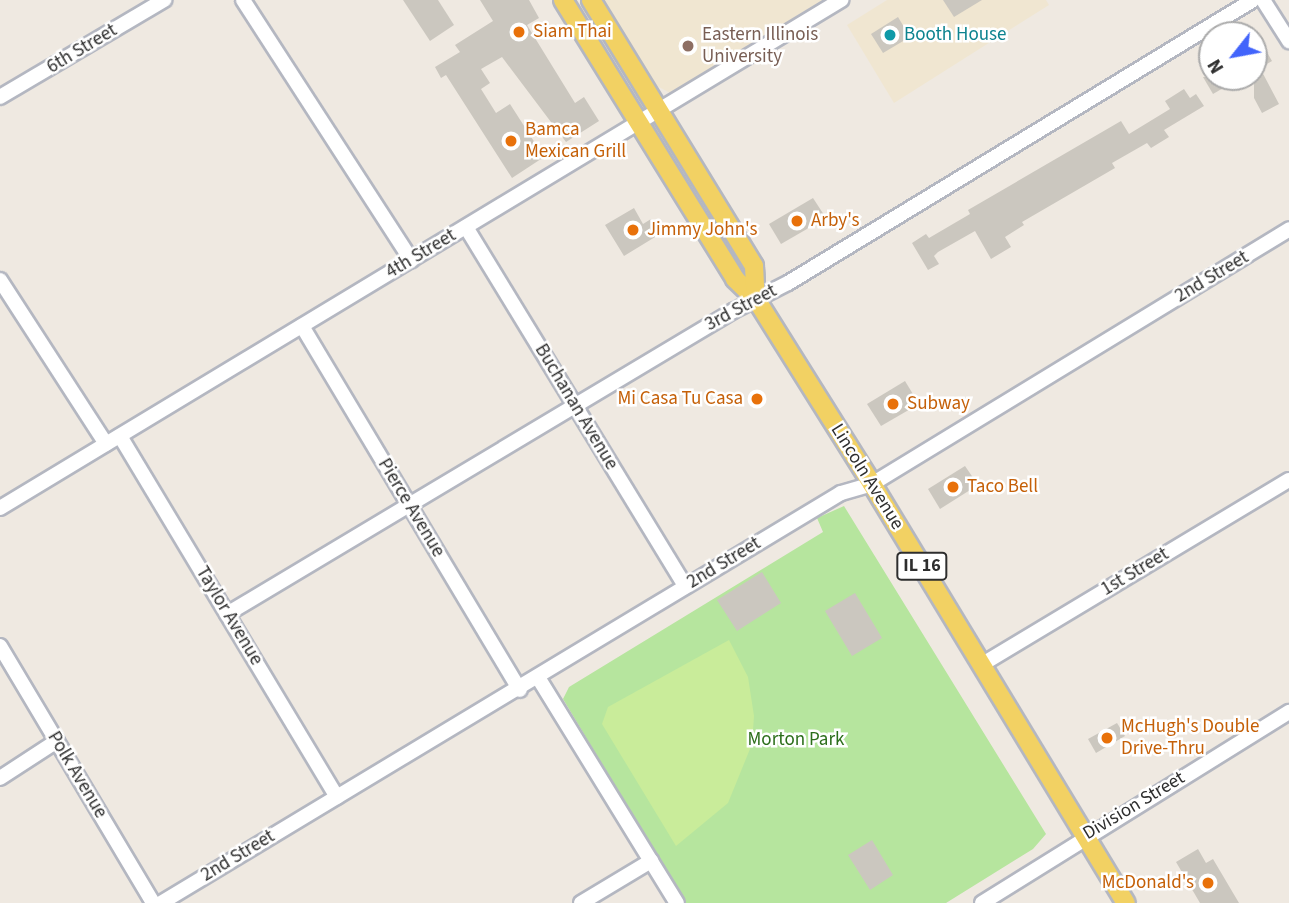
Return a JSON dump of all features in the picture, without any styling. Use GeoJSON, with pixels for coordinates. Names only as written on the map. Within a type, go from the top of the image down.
{"type":"FeatureCollection","features":[{"type":"Feature","properties":{"kind":"main road","name":"Lincoln Avenue"},"geometry":{"type":"LineString","coordinates":[[563,0],[735,279],[756,299],[872,484],[1085,835]]}},
{"type":"Feature","properties":{"kind":"main road","name":"Lincoln Avenue"},"geometry":{"type":"LineString","coordinates":[[592,0],[754,267],[756,299]]}},
{"type":"Feature","properties":{"kind":"main road","name":"IL 16"},"geometry":{"type":"LineString","coordinates":[[1085,835],[1126,903]]}},
{"type":"Feature","properties":{"kind":"street","name":"6th Street"},"geometry":{"type":"LineString","coordinates":[[0,97],[164,0]]}},
{"type":"Feature","properties":{"kind":"street"},"geometry":{"type":"LineString","coordinates":[[243,0],[411,260]]}},
{"type":"Feature","properties":{"kind":"street","name":"4th Street"},"geometry":{"type":"LineString","coordinates":[[0,508],[841,0]]}},
{"type":"Feature","properties":{"kind":"street","name":"3rd Street"},"geometry":{"type":"LineString","coordinates":[[228,614],[1253,0]]}},
{"type":"Feature","properties":{"kind":"street"},"geometry":{"type":"LineString","coordinates":[[1263,0],[1289,41]]}},
{"type":"Feature","properties":{"kind":"street","name":"Buchanan Avenue"},"geometry":{"type":"LineString","coordinates":[[466,227],[685,586]]}},
{"type":"Feature","properties":{"kind":"street","name":"2nd Street"},"geometry":{"type":"LineString","coordinates":[[161,903],[539,679],[685,586],[841,493],[872,484],[1289,229]]}},
{"type":"Feature","properties":{"kind":"street"},"geometry":{"type":"LineString","coordinates":[[0,280],[106,444]]}},
{"type":"Feature","properties":{"kind":"street","name":"Pierce Avenue"},"geometry":{"type":"LineString","coordinates":[[302,326],[520,690]]}},
{"type":"Feature","properties":{"kind":"street","name":"Taylor Avenue"},"geometry":{"type":"LineString","coordinates":[[120,436],[337,797]]}},
{"type":"Feature","properties":{"kind":"street","name":"1st Street"},"geometry":{"type":"LineString","coordinates":[[981,665],[1289,480]]}},
{"type":"Feature","properties":{"kind":"street","name":"Polk Avenue"},"geometry":{"type":"LineString","coordinates":[[0,646],[153,903]]}},
{"type":"Feature","properties":{"kind":"street"},"geometry":{"type":"LineString","coordinates":[[539,679],[677,903]]}},
{"type":"Feature","properties":{"kind":"street","name":"Division Street"},"geometry":{"type":"LineString","coordinates":[[982,903],[1085,835],[1289,713]]}},
{"type":"Feature","properties":{"kind":"street"},"geometry":{"type":"LineString","coordinates":[[0,778],[57,741]]}},
{"type":"Feature","properties":{"kind":"street"},"geometry":{"type":"LineString","coordinates":[[581,903],[652,861]]}},
{"type":"Feature","properties":{"kind":"shaded area","name":"Eastern Illinois University"},"geometry":{"type":"Polygon","coordinates":[[[598,0],[828,0],[670,93],[648,81],[598,0]]]}},
{"type":"Feature","properties":{"kind":"shaded area","name":"Eastern Illinois University"},"geometry":{"type":"Polygon","coordinates":[[[887,0],[1046,0],[1049,5],[894,103],[847,25],[887,0]]]}},
{"type":"Feature","properties":{"kind":"green space","name":"Morton Park"},"geometry":{"type":"Polygon","coordinates":[[[844,506],[1046,834],[1033,849],[946,903],[685,903],[563,699],[569,687],[823,532],[817,518],[844,506]]]}},
{"type":"Feature","properties":{"kind":"green space"},"geometry":{"type":"Polygon","coordinates":[[[729,640],[748,677],[754,716],[752,744],[728,803],[676,846],[602,724],[608,707],[729,640]]]}},
{"type":"Feature","properties":{"kind":"building"},"geometry":{"type":"Polygon","coordinates":[[[403,0],[438,0],[454,25],[430,41],[403,0]]]}},
{"type":"Feature","properties":{"kind":"building"},"geometry":{"type":"Polygon","coordinates":[[[480,0],[529,0],[539,18],[527,25],[575,103],[584,97],[599,121],[566,142],[502,57],[481,69],[490,83],[481,89],[496,113],[510,104],[544,157],[512,178],[446,75],[441,78],[435,67],[460,52],[455,45],[493,21],[480,0]]]}},
{"type":"Feature","properties":{"kind":"building"},"geometry":{"type":"Polygon","coordinates":[[[943,0],[982,0],[954,17],[943,0]]]}},
{"type":"Feature","properties":{"kind":"building","name":"Booth House"},"geometry":{"type":"Polygon","coordinates":[[[898,17],[910,37],[883,53],[871,34],[898,17]]]}},
{"type":"Feature","properties":{"kind":"building"},"geometry":{"type":"Polygon","coordinates":[[[1268,83],[1279,104],[1262,113],[1254,98],[1254,91],[1268,91],[1268,83]]]}},
{"type":"Feature","properties":{"kind":"building"},"geometry":{"type":"Polygon","coordinates":[[[1184,89],[1190,98],[1196,94],[1204,106],[1164,130],[1169,137],[1151,148],[1147,143],[1112,163],[1115,168],[1022,222],[1024,225],[1005,237],[1011,247],[991,259],[975,231],[938,252],[934,256],[939,264],[928,270],[912,243],[926,234],[929,238],[970,214],[968,210],[1121,121],[1129,134],[1170,109],[1165,101],[1184,89]]]}},
{"type":"Feature","properties":{"kind":"building","name":"Arby's"},"geometry":{"type":"Polygon","coordinates":[[[813,198],[826,218],[781,244],[769,224],[813,198]]]}},
{"type":"Feature","properties":{"kind":"building","name":"Jimmy John's"},"geometry":{"type":"Polygon","coordinates":[[[634,208],[643,224],[651,219],[660,234],[624,256],[605,225],[634,208]]]}},
{"type":"Feature","properties":{"kind":"building","name":"Subway"},"geometry":{"type":"Polygon","coordinates":[[[905,381],[919,404],[881,426],[867,404],[905,381]]]}},
{"type":"Feature","properties":{"kind":"building","name":"Taco Bell"},"geometry":{"type":"Polygon","coordinates":[[[965,466],[978,485],[940,509],[928,489],[965,466]]]}},
{"type":"Feature","properties":{"kind":"building"},"geometry":{"type":"Polygon","coordinates":[[[762,572],[781,603],[737,631],[717,600],[762,572]]]}},
{"type":"Feature","properties":{"kind":"building"},"geometry":{"type":"Polygon","coordinates":[[[855,593],[882,638],[852,656],[825,611],[855,593]]]}},
{"type":"Feature","properties":{"kind":"building","name":"McHugh's Double Drive-Thru"},"geometry":{"type":"Polygon","coordinates":[[[1117,723],[1125,736],[1096,753],[1088,739],[1117,723]]]}},
{"type":"Feature","properties":{"kind":"building"},"geometry":{"type":"Polygon","coordinates":[[[872,840],[893,875],[870,890],[848,855],[872,840]]]}},
{"type":"Feature","properties":{"kind":"building","name":"McDonald's"},"geometry":{"type":"Polygon","coordinates":[[[1198,849],[1206,863],[1213,859],[1239,903],[1200,903],[1176,862],[1198,849]]]}},
{"type":"Feature","properties":{"kind":"place","name":"Siam Thai"},"geometry":{"type":"Point","coordinates":[519,32]}},
{"type":"Feature","properties":{"kind":"place","name":"Booth House"},"geometry":{"type":"Point","coordinates":[890,35]}},
{"type":"Feature","properties":{"kind":"place","name":"Eastern Illinois University"},"geometry":{"type":"Point","coordinates":[688,46]}},
{"type":"Feature","properties":{"kind":"place","name":"Bamca Mexican Grill"},"geometry":{"type":"Point","coordinates":[511,141]}},
{"type":"Feature","properties":{"kind":"place","name":"Arby's"},"geometry":{"type":"Point","coordinates":[797,221]}},
{"type":"Feature","properties":{"kind":"place","name":"Jimmy John's"},"geometry":{"type":"Point","coordinates":[633,230]}},
{"type":"Feature","properties":{"kind":"place","name":"Mi Casa Tu Casa"},"geometry":{"type":"Point","coordinates":[757,399]}},
{"type":"Feature","properties":{"kind":"place","name":"Subway"},"geometry":{"type":"Point","coordinates":[893,404]}},
{"type":"Feature","properties":{"kind":"place","name":"Taco Bell"},"geometry":{"type":"Point","coordinates":[953,487]}},
{"type":"Feature","properties":{"kind":"place","name":"McHugh's Double Drive-Thru"},"geometry":{"type":"Point","coordinates":[1107,738]}},
{"type":"Feature","properties":{"kind":"place","name":"McDonald's"},"geometry":{"type":"Point","coordinates":[1208,883]}}]}
